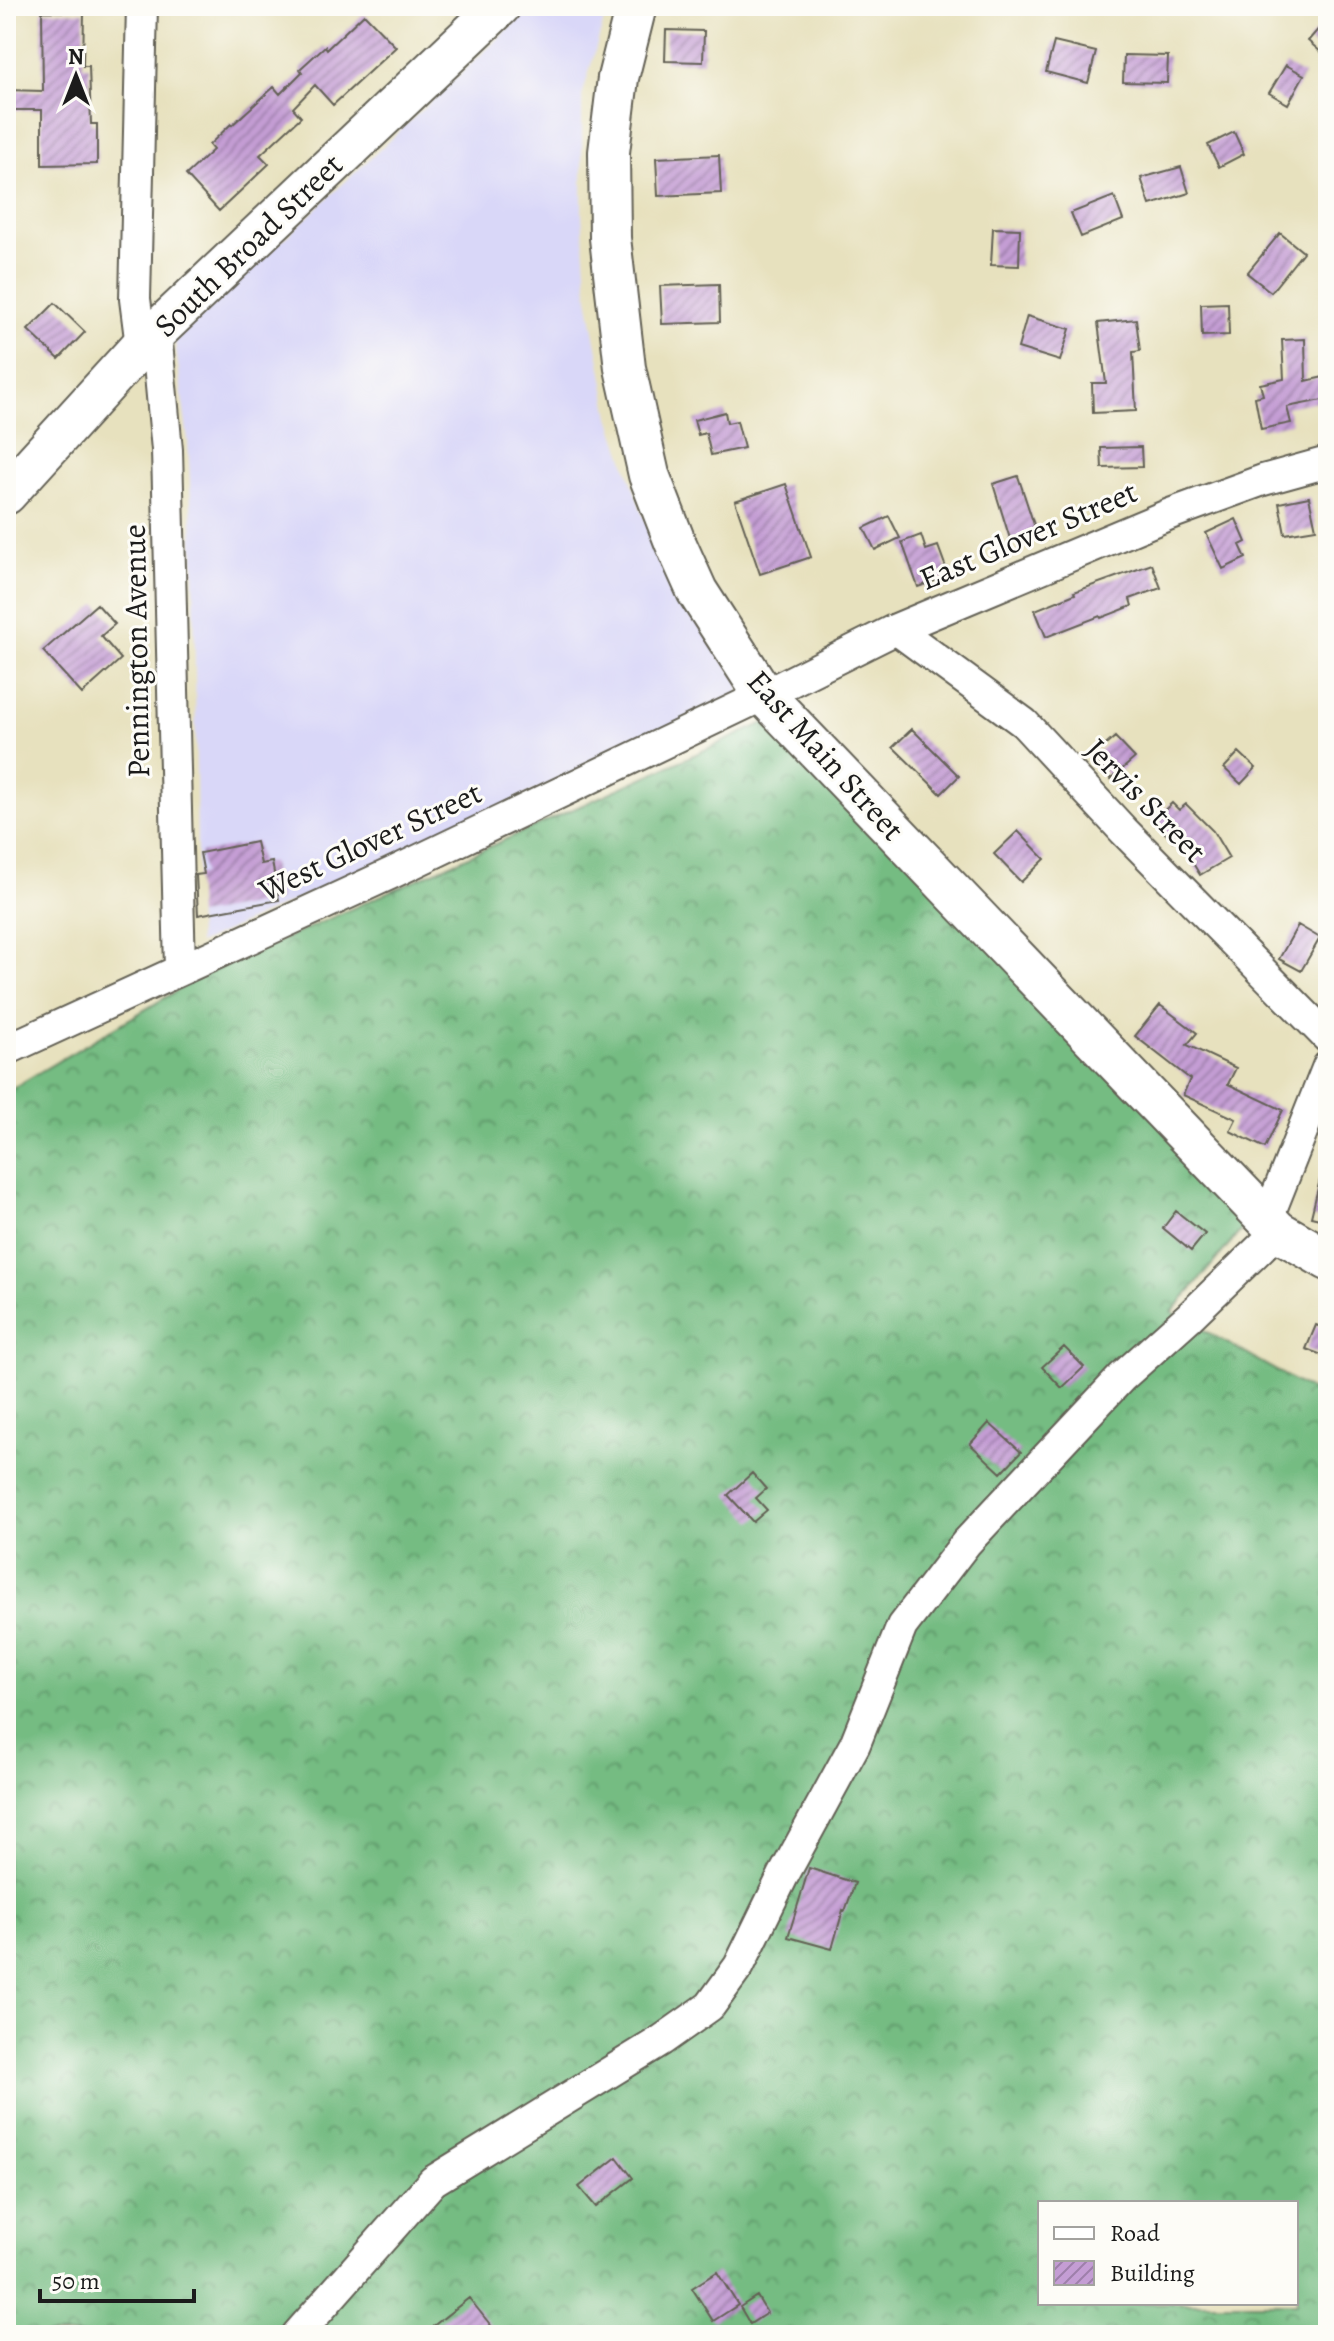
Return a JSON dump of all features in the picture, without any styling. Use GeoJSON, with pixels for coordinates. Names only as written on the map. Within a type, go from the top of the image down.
{"type":"FeatureCollection","features":[{"type":"Feature","properties":{"kind":"main road","name":"South Broad Street"},"geometry":{"type":"LineString","coordinates":[[12,475],[149,339],[500,6]]}},
{"type":"Feature","properties":{"kind":"main road","name":"East Main Street"},"geometry":{"type":"LineString","coordinates":[[636,6],[618,78],[609,152],[610,238],[625,368],[649,475],[697,591],[764,695],[1273,1225],[1328,1260]]}},
{"type":"Feature","properties":{"kind":"street","name":"Pennington Avenue"},"geometry":{"type":"LineString","coordinates":[[142,6],[135,299],[149,339],[167,450],[180,969]]}},
{"type":"Feature","properties":{"kind":"street","name":"East Glover Street"},"geometry":{"type":"LineString","coordinates":[[764,695],[896,629],[1170,514],[1263,480],[1328,462]]}},
{"type":"Feature","properties":{"kind":"street","name":"Jervis Street"},"geometry":{"type":"LineString","coordinates":[[896,629],[1024,723],[1124,831],[1328,1038]]}},
{"type":"Feature","properties":{"kind":"street","name":"West Glover Street"},"geometry":{"type":"LineString","coordinates":[[6,1050],[392,873],[764,695]]}},
{"type":"Feature","properties":{"kind":"street"},"geometry":{"type":"LineString","coordinates":[[297,2335],[433,2181],[662,2040],[710,2006],[739,1966],[783,1876],[855,1744],[902,1626],[966,1543],[1122,1377],[1190,1316],[1273,1225],[1328,1066]]}},
{"type":"Feature","properties":{"kind":"shaded area"},"geometry":{"type":"Polygon","coordinates":[[[533,6],[608,6],[582,96],[582,215],[588,298],[610,417],[642,513],[684,602],[740,683],[737,699],[198,944],[194,563],[188,440],[175,341],[533,6]]]}},
{"type":"Feature","properties":{"kind":"green space"},"geometry":{"type":"Polygon","coordinates":[[[778,717],[1254,1215],[1172,1312],[1328,1400],[1328,2335],[6,2335],[6,1092],[202,976],[778,717]]]}},
{"type":"Feature","properties":{"kind":"building"},"geometry":{"type":"Polygon","coordinates":[[[42,11],[84,12],[83,66],[89,66],[91,124],[97,124],[97,164],[42,165],[42,110],[6,110],[6,90],[43,91],[42,11]]]}},
{"type":"Feature","properties":{"kind":"building"},"geometry":{"type":"Polygon","coordinates":[[[364,14],[396,47],[333,105],[315,85],[293,108],[301,117],[260,155],[269,164],[219,211],[186,175],[213,150],[209,145],[231,124],[274,87],[280,94],[302,72],[300,69],[325,46],[327,49],[364,14]]]}},
{"type":"Feature","properties":{"kind":"building"},"geometry":{"type":"Polygon","coordinates":[[[1328,18],[1328,58],[1308,41],[1328,18]]]}},
{"type":"Feature","properties":{"kind":"building"},"geometry":{"type":"Polygon","coordinates":[[[666,30],[704,31],[703,62],[665,61],[666,30]]]}},
{"type":"Feature","properties":{"kind":"building"},"geometry":{"type":"Polygon","coordinates":[[[1054,42],[1096,52],[1088,83],[1046,72],[1054,42]]]}},
{"type":"Feature","properties":{"kind":"building"},"geometry":{"type":"Polygon","coordinates":[[[1124,55],[1168,56],[1167,83],[1123,82],[1124,55]]]}},
{"type":"Feature","properties":{"kind":"building"},"geometry":{"type":"Polygon","coordinates":[[[1286,65],[1304,75],[1288,104],[1269,93],[1286,65]]]}},
{"type":"Feature","properties":{"kind":"building"},"geometry":{"type":"Polygon","coordinates":[[[1234,132],[1244,154],[1219,167],[1208,145],[1234,132]]]}},
{"type":"Feature","properties":{"kind":"building"},"geometry":{"type":"Polygon","coordinates":[[[719,155],[721,193],[658,196],[656,158],[719,155]]]}},
{"type":"Feature","properties":{"kind":"building"},"geometry":{"type":"Polygon","coordinates":[[[1181,167],[1189,193],[1150,205],[1141,178],[1181,167]]]}},
{"type":"Feature","properties":{"kind":"building"},"geometry":{"type":"Polygon","coordinates":[[[1114,196],[1123,220],[1081,237],[1071,213],[1114,196]]]}},
{"type":"Feature","properties":{"kind":"building"},"geometry":{"type":"Polygon","coordinates":[[[993,228],[1020,229],[1019,266],[991,265],[993,228]]]}},
{"type":"Feature","properties":{"kind":"building"},"geometry":{"type":"Polygon","coordinates":[[[1280,233],[1303,252],[1271,292],[1247,273],[1280,233]]]}},
{"type":"Feature","properties":{"kind":"building"},"geometry":{"type":"Polygon","coordinates":[[[719,284],[720,322],[662,324],[660,286],[719,284]]]}},
{"type":"Feature","properties":{"kind":"building"},"geometry":{"type":"Polygon","coordinates":[[[55,303],[85,332],[59,359],[28,330],[55,303]]]}},
{"type":"Feature","properties":{"kind":"building"},"geometry":{"type":"Polygon","coordinates":[[[1228,303],[1229,335],[1202,336],[1201,304],[1228,303]]]}},
{"type":"Feature","properties":{"kind":"building"},"geometry":{"type":"Polygon","coordinates":[[[1027,316],[1070,329],[1060,361],[1018,348],[1027,316]]]}},
{"type":"Feature","properties":{"kind":"building"},"geometry":{"type":"Polygon","coordinates":[[[1136,319],[1140,351],[1133,352],[1136,411],[1093,413],[1092,383],[1106,383],[1098,323],[1136,319]]]}},
{"type":"Feature","properties":{"kind":"building"},"geometry":{"type":"Polygon","coordinates":[[[1305,339],[1306,381],[1328,376],[1328,399],[1287,407],[1291,423],[1261,429],[1255,397],[1263,395],[1260,384],[1284,379],[1282,340],[1305,339]]]}},
{"type":"Feature","properties":{"kind":"building"},"geometry":{"type":"Polygon","coordinates":[[[725,412],[727,423],[737,421],[744,448],[711,455],[706,433],[698,435],[694,420],[725,412]]]}},
{"type":"Feature","properties":{"kind":"building"},"geometry":{"type":"Polygon","coordinates":[[[1141,447],[1142,467],[1102,468],[1101,448],[1141,447]]]}},
{"type":"Feature","properties":{"kind":"building"},"geometry":{"type":"Polygon","coordinates":[[[1018,476],[1037,534],[1011,542],[993,484],[1018,476]]]}},
{"type":"Feature","properties":{"kind":"building"},"geometry":{"type":"Polygon","coordinates":[[[786,484],[811,557],[760,574],[735,501],[786,484]]]}},
{"type":"Feature","properties":{"kind":"building"},"geometry":{"type":"Polygon","coordinates":[[[1309,497],[1316,529],[1285,534],[1279,503],[1309,497]]]}},
{"type":"Feature","properties":{"kind":"building"},"geometry":{"type":"Polygon","coordinates":[[[889,516],[900,538],[875,550],[864,528],[889,516]]]}},
{"type":"Feature","properties":{"kind":"building"},"geometry":{"type":"Polygon","coordinates":[[[1236,519],[1246,542],[1240,545],[1246,558],[1223,569],[1206,533],[1236,519]]]}},
{"type":"Feature","properties":{"kind":"building"},"geometry":{"type":"Polygon","coordinates":[[[921,535],[926,550],[938,546],[949,576],[918,587],[902,542],[921,535]]]}},
{"type":"Feature","properties":{"kind":"building"},"geometry":{"type":"Polygon","coordinates":[[[1152,564],[1161,588],[1130,599],[1132,606],[1046,637],[1035,610],[1074,592],[1152,564]]]}},
{"type":"Feature","properties":{"kind":"building"},"geometry":{"type":"Polygon","coordinates":[[[97,604],[115,624],[101,636],[121,659],[82,694],[43,651],[97,604]]]}},
{"type":"Feature","properties":{"kind":"building"},"geometry":{"type":"Polygon","coordinates":[[[912,729],[959,776],[941,794],[893,747],[912,729]]]}},
{"type":"Feature","properties":{"kind":"building"},"geometry":{"type":"Polygon","coordinates":[[[1115,737],[1135,758],[1111,779],[1092,757],[1115,737]]]}},
{"type":"Feature","properties":{"kind":"building"},"geometry":{"type":"Polygon","coordinates":[[[1239,752],[1256,768],[1241,784],[1224,768],[1239,752]]]}},
{"type":"Feature","properties":{"kind":"building"},"geometry":{"type":"Polygon","coordinates":[[[1172,803],[1179,810],[1186,804],[1213,831],[1229,858],[1200,875],[1177,837],[1173,841],[1153,821],[1172,803]]]}},
{"type":"Feature","properties":{"kind":"building"},"geometry":{"type":"Polygon","coordinates":[[[1018,831],[1045,859],[1021,882],[994,854],[1018,831]]]}},
{"type":"Feature","properties":{"kind":"building"},"geometry":{"type":"Polygon","coordinates":[[[256,842],[261,864],[272,862],[279,900],[198,915],[196,875],[204,874],[200,853],[256,842]]]}},
{"type":"Feature","properties":{"kind":"building"},"geometry":{"type":"Polygon","coordinates":[[[1298,925],[1320,938],[1301,971],[1279,959],[1298,925]]]}},
{"type":"Feature","properties":{"kind":"building"},"geometry":{"type":"Polygon","coordinates":[[[1160,1005],[1197,1033],[1187,1045],[1236,1068],[1228,1084],[1283,1110],[1265,1148],[1230,1131],[1236,1119],[1183,1095],[1190,1079],[1135,1036],[1160,1005]]]}},
{"type":"Feature","properties":{"kind":"building"},"geometry":{"type":"Polygon","coordinates":[[[1322,1171],[1328,1172],[1328,1221],[1311,1217],[1322,1171]]]}},
{"type":"Feature","properties":{"kind":"building"},"geometry":{"type":"Polygon","coordinates":[[[1176,1211],[1205,1234],[1191,1251],[1163,1228],[1176,1211]]]}},
{"type":"Feature","properties":{"kind":"building"},"geometry":{"type":"Polygon","coordinates":[[[1316,1325],[1328,1330],[1328,1352],[1324,1351],[1322,1355],[1306,1349],[1316,1325]]]}},
{"type":"Feature","properties":{"kind":"building"},"geometry":{"type":"Polygon","coordinates":[[[1064,1347],[1084,1367],[1062,1388],[1042,1367],[1064,1347]]]}},
{"type":"Feature","properties":{"kind":"building"},"geometry":{"type":"Polygon","coordinates":[[[989,1423],[1021,1452],[1001,1473],[970,1444],[989,1423]]]}},
{"type":"Feature","properties":{"kind":"building"},"geometry":{"type":"Polygon","coordinates":[[[752,1473],[766,1489],[756,1498],[767,1510],[753,1522],[728,1495],[752,1473]]]}},
{"type":"Feature","properties":{"kind":"building"},"geometry":{"type":"Polygon","coordinates":[[[809,1868],[855,1883],[843,1910],[832,1949],[788,1937],[809,1868]]]}},
{"type":"Feature","properties":{"kind":"building"},"geometry":{"type":"Polygon","coordinates":[[[617,2157],[633,2178],[596,2207],[579,2187],[617,2157]]]}},
{"type":"Feature","properties":{"kind":"building"},"geometry":{"type":"Polygon","coordinates":[[[717,2272],[738,2305],[713,2321],[692,2288],[717,2272]]]}},
{"type":"Feature","properties":{"kind":"building"},"geometry":{"type":"Polygon","coordinates":[[[757,2296],[767,2313],[750,2324],[740,2307],[757,2296]]]}},
{"type":"Feature","properties":{"kind":"building"},"geometry":{"type":"Polygon","coordinates":[[[469,2298],[493,2328],[484,2335],[422,2335],[469,2298]]]}}]}
